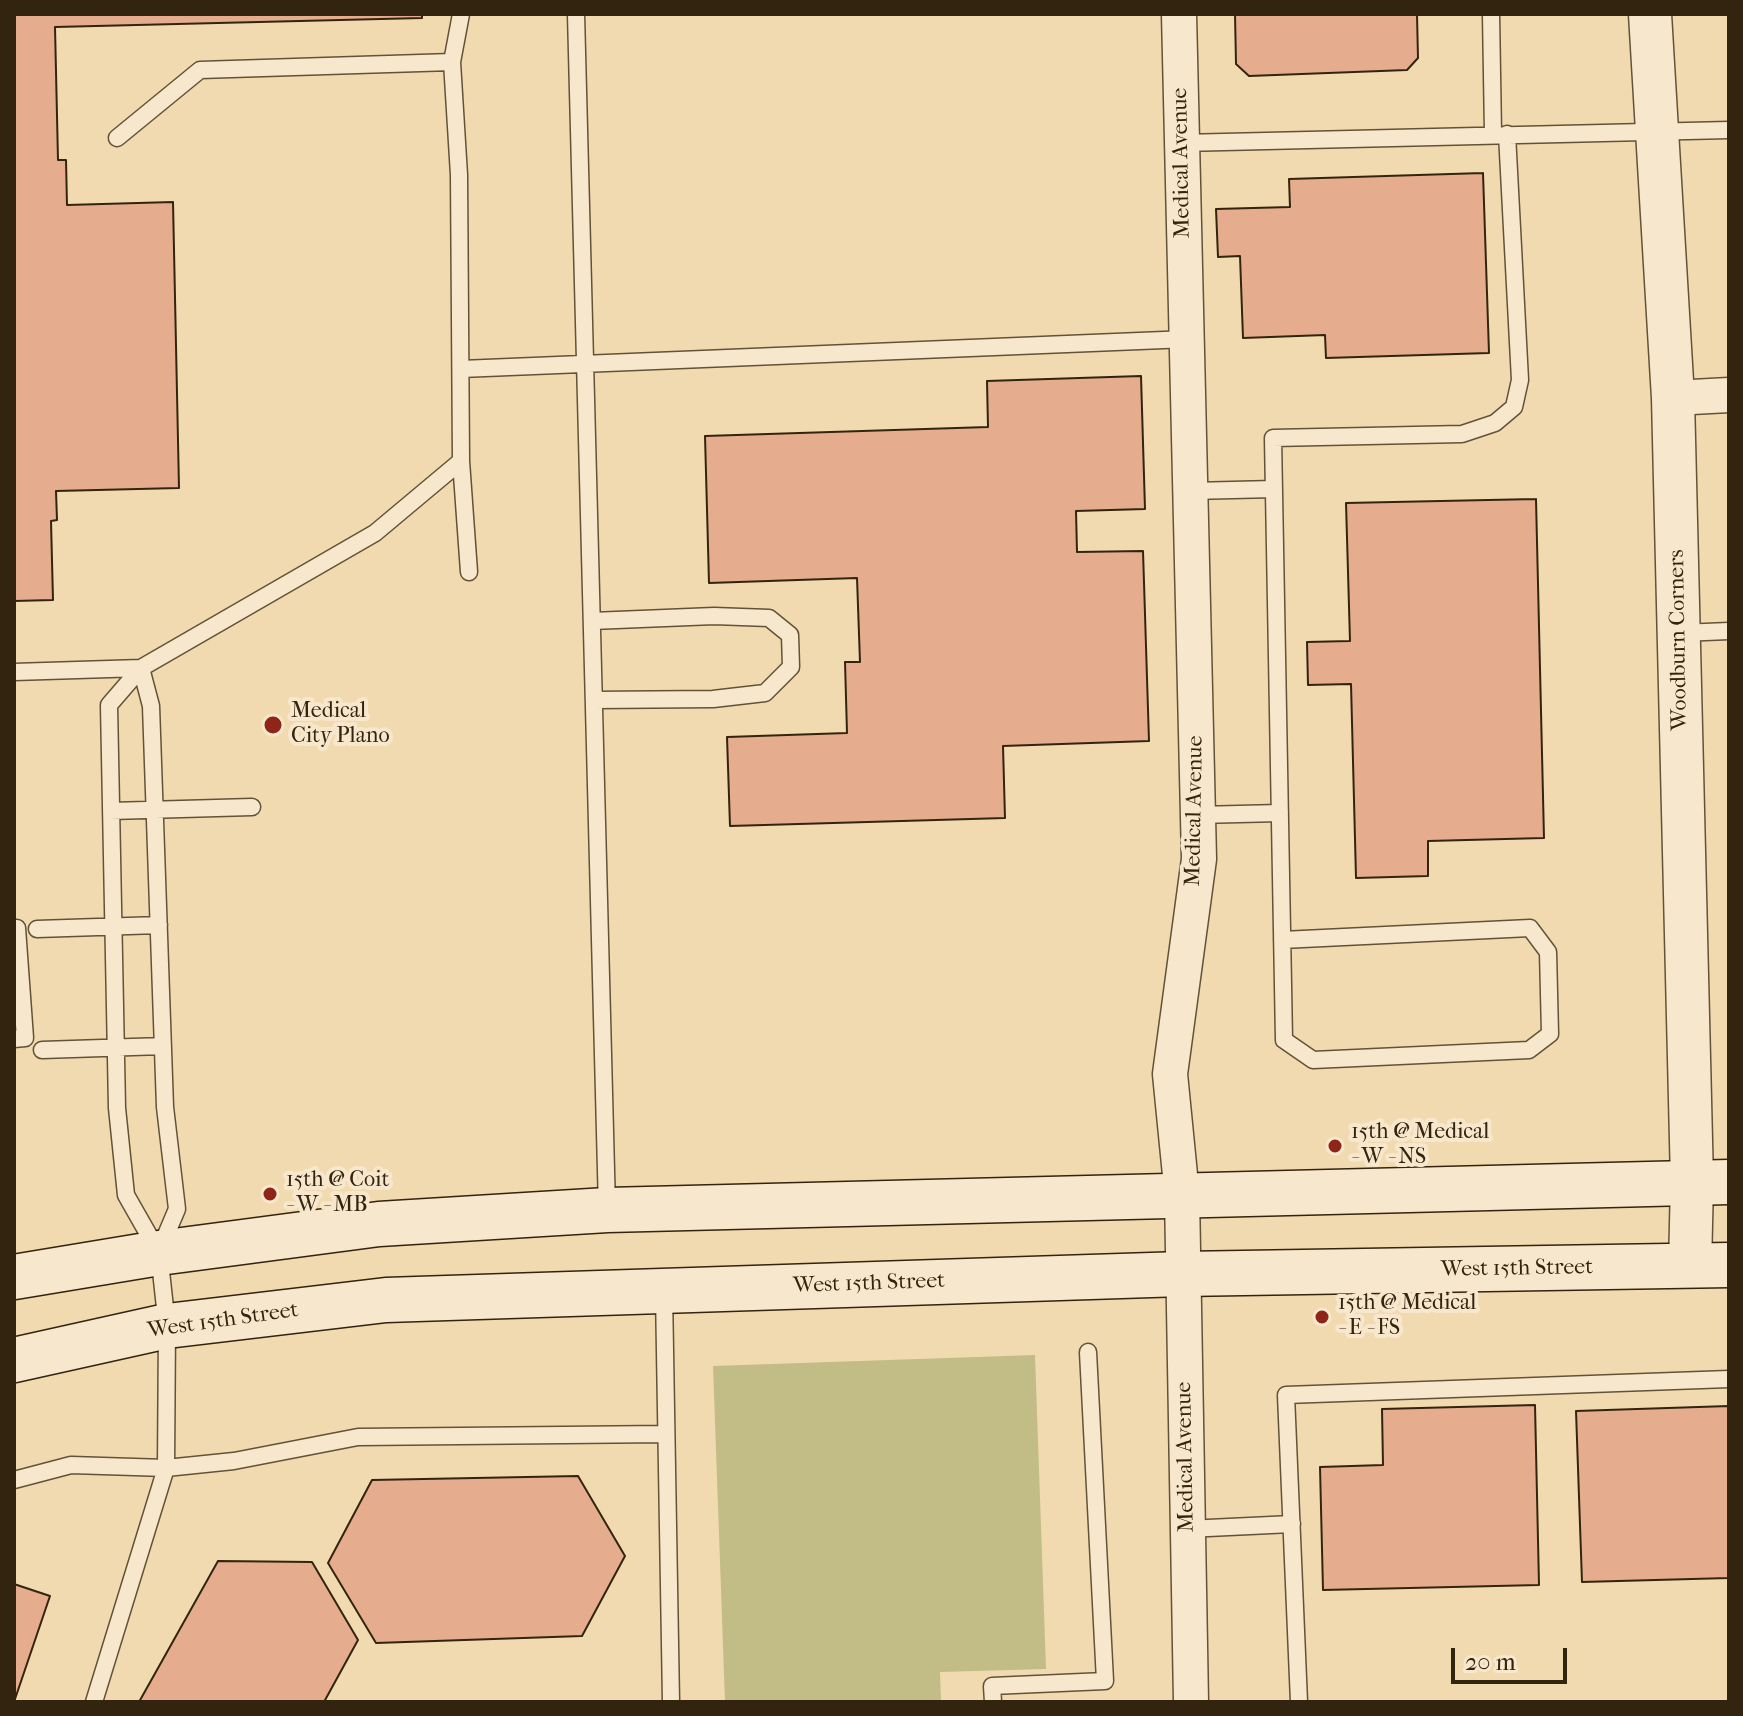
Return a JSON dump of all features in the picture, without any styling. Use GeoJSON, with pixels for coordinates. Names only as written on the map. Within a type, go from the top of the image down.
{"type":"FeatureCollection","features":[{"type":"Feature","properties":{"kind":"main road"},"geometry":{"type":"LineString","coordinates":[[14,1277],[159,1253],[379,1224],[607,1210],[1711,1182]]}},
{"type":"Feature","properties":{"kind":"main road","name":"West 15th Street"},"geometry":{"type":"LineString","coordinates":[[14,1360],[167,1326],[386,1300],[1182,1274],[1710,1265]]}},
{"type":"Feature","properties":{"kind":"street","name":"Medical Avenue"},"geometry":{"type":"LineString","coordinates":[[1179,14],[1199,859],[1170,1074],[1182,1195],[1191,1702]]}},
{"type":"Feature","properties":{"kind":"street","name":"Woodburn Corners"},"geometry":{"type":"LineString","coordinates":[[1650,14],[1673,398],[1679,633],[1711,1182],[1710,1265]]}},
{"type":"Feature","properties":{"kind":"street"},"geometry":{"type":"LineString","coordinates":[[1673,398],[1729,395]]}},
{"type":"Feature","properties":{"kind":"lane"},"geometry":{"type":"LineString","coordinates":[[461,14],[452,62],[459,175],[461,461],[469,572]]}},
{"type":"Feature","properties":{"kind":"lane"},"geometry":{"type":"LineString","coordinates":[[576,14],[607,1210]]}},
{"type":"Feature","properties":{"kind":"lane"},"geometry":{"type":"LineString","coordinates":[[1282,940],[1530,928],[1548,952],[1550,1034],[1529,1050],[1313,1060],[1284,1040],[1282,940],[1273,438],[1462,434],[1495,423],[1514,407],[1520,380],[1491,14]]}},
{"type":"Feature","properties":{"kind":"lane"},"geometry":{"type":"LineString","coordinates":[[117,138],[200,70],[452,62]]}},
{"type":"Feature","properties":{"kind":"lane"},"geometry":{"type":"LineString","coordinates":[[1182,143],[1657,129],[1729,130]]}},
{"type":"Feature","properties":{"kind":"lane"},"geometry":{"type":"LineString","coordinates":[[461,369],[1188,339]]}},
{"type":"Feature","properties":{"kind":"lane"},"geometry":{"type":"LineString","coordinates":[[94,1702],[166,1468],[167,1326],[159,1253],[126,1195],[115,1048],[109,705],[141,668],[375,533],[461,461]]}},
{"type":"Feature","properties":{"kind":"lane"},"geometry":{"type":"LineString","coordinates":[[1191,491],[1274,489]]}},
{"type":"Feature","properties":{"kind":"lane"},"geometry":{"type":"LineString","coordinates":[[592,621],[714,616],[769,618],[790,635],[791,667],[765,693],[713,699],[594,700]]}},
{"type":"Feature","properties":{"kind":"lane"},"geometry":{"type":"LineString","coordinates":[[1679,633],[1729,631]]}},
{"type":"Feature","properties":{"kind":"lane"},"geometry":{"type":"LineString","coordinates":[[14,672],[141,668]]}},
{"type":"Feature","properties":{"kind":"lane"},"geometry":{"type":"LineString","coordinates":[[141,668],[151,706],[165,1107],[177,1209],[159,1253]]}},
{"type":"Feature","properties":{"kind":"lane"},"geometry":{"type":"LineString","coordinates":[[111,811],[252,807]]}},
{"type":"Feature","properties":{"kind":"lane"},"geometry":{"type":"LineString","coordinates":[[1198,815],[1280,813]]}},
{"type":"Feature","properties":{"kind":"lane"},"geometry":{"type":"LineString","coordinates":[[37,929],[159,925]]}},
{"type":"Feature","properties":{"kind":"lane"},"geometry":{"type":"LineString","coordinates":[[14,928],[17,928],[25,1038],[14,1039]]}},
{"type":"Feature","properties":{"kind":"lane"},"geometry":{"type":"LineString","coordinates":[[42,1050],[163,1046]]}},
{"type":"Feature","properties":{"kind":"lane"},"geometry":{"type":"LineString","coordinates":[[664,1291],[671,1702]]}},
{"type":"Feature","properties":{"kind":"lane"},"geometry":{"type":"LineString","coordinates":[[993,1702],[992,1686],[1105,1681],[1088,1352]]}},
{"type":"Feature","properties":{"kind":"lane"},"geometry":{"type":"LineString","coordinates":[[1299,1702],[1286,1395],[1729,1379]]}},
{"type":"Feature","properties":{"kind":"lane"},"geometry":{"type":"LineString","coordinates":[[14,1480],[71,1465],[166,1468],[234,1461],[358,1437],[666,1434]]}},
{"type":"Feature","properties":{"kind":"lane"},"geometry":{"type":"LineString","coordinates":[[1187,1529],[1292,1524]]}},
{"type":"Feature","properties":{"kind":"shaded area"},"geometry":{"type":"Polygon","coordinates":[[[1035,1355],[1046,1669],[940,1672],[941,1702],[725,1702],[713,1366],[1035,1355]]]}},
{"type":"Feature","properties":{"kind":"building"},"geometry":{"type":"Polygon","coordinates":[[[14,14],[422,14],[422,18],[55,27],[58,160],[66,160],[67,205],[173,202],[179,488],[56,491],[57,520],[51,521],[53,600],[14,601],[14,14]]]}},
{"type":"Feature","properties":{"kind":"building"},"geometry":{"type":"Polygon","coordinates":[[[1235,14],[1417,14],[1418,58],[1407,70],[1249,76],[1236,64],[1235,14]]]}},
{"type":"Feature","properties":{"kind":"building"},"geometry":{"type":"Polygon","coordinates":[[[1483,173],[1489,353],[1326,358],[1325,335],[1243,338],[1240,256],[1218,257],[1216,209],[1290,207],[1289,179],[1483,173]]]}},
{"type":"Feature","properties":{"kind":"building"},"geometry":{"type":"Polygon","coordinates":[[[1141,376],[1145,509],[1076,511],[1077,552],[1143,551],[1149,741],[1003,746],[1005,818],[730,826],[727,737],[847,733],[845,662],[860,662],[857,578],[709,583],[705,436],[988,427],[987,381],[1141,376]]]}},
{"type":"Feature","properties":{"kind":"building"},"geometry":{"type":"Polygon","coordinates":[[[1536,499],[1544,838],[1428,841],[1428,876],[1356,878],[1351,684],[1308,685],[1307,642],[1350,641],[1346,503],[1536,499]]]}},
{"type":"Feature","properties":{"kind":"building"},"geometry":{"type":"Polygon","coordinates":[[[1535,1405],[1539,1585],[1323,1590],[1320,1467],[1383,1465],[1382,1409],[1535,1405]]]}},
{"type":"Feature","properties":{"kind":"building"},"geometry":{"type":"Polygon","coordinates":[[[1729,1406],[1729,1578],[1582,1582],[1576,1411],[1729,1406]]]}},
{"type":"Feature","properties":{"kind":"building"},"geometry":{"type":"Polygon","coordinates":[[[578,1476],[625,1556],[582,1636],[376,1643],[328,1563],[372,1480],[578,1476]]]}},
{"type":"Feature","properties":{"kind":"building"},"geometry":{"type":"Polygon","coordinates":[[[218,1561],[312,1562],[358,1640],[324,1702],[139,1702],[218,1561]]]}},
{"type":"Feature","properties":{"kind":"building"},"geometry":{"type":"Polygon","coordinates":[[[14,1584],[50,1596],[14,1702],[14,1584]]]}},
{"type":"Feature","properties":{"kind":"place","name":"Medical City Plano"},"geometry":{"type":"Point","coordinates":[273,725]}},
{"type":"Feature","properties":{"kind":"place","name":"15th @ Medical - W - NS"},"geometry":{"type":"Point","coordinates":[1335,1146]}},
{"type":"Feature","properties":{"kind":"place","name":"15th @ Coit - W - MB"},"geometry":{"type":"Point","coordinates":[270,1194]}},
{"type":"Feature","properties":{"kind":"place","name":"15th @ Medical - E - FS"},"geometry":{"type":"Point","coordinates":[1322,1317]}}]}
